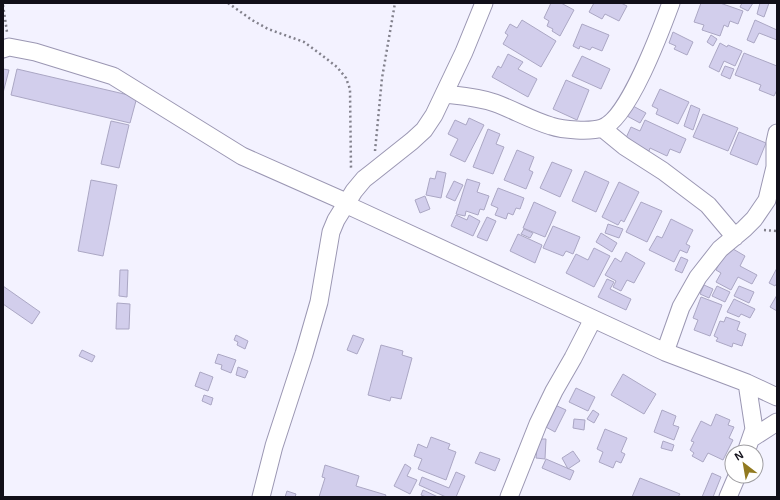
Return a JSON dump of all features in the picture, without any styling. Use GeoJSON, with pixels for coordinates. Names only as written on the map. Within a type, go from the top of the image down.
{"type":"FeatureCollection","features":[{"type":"Feature","properties":{"kind":"street"},"geometry":{"type":"LineString","coordinates":[[261,497],[274,446],[319,302],[331,232],[336,220],[348,199],[372,172],[424,130],[434,115],[464,52],[484,3]]}},
{"type":"Feature","properties":{"kind":"street"},"geometry":{"type":"LineString","coordinates":[[444,94],[472,96],[495,103],[552,126],[589,131],[602,128],[612,122],[641,76],[671,3]]}},
{"type":"Feature","properties":{"kind":"street"},"geometry":{"type":"LineString","coordinates":[[6,48],[35,52],[113,76],[242,156],[348,199],[593,319],[665,352],[747,383],[777,397]]}},
{"type":"Feature","properties":{"kind":"street"},"geometry":{"type":"LineString","coordinates":[[602,128],[624,146],[663,171],[708,205],[735,237]]}},
{"type":"Feature","properties":{"kind":"street"},"geometry":{"type":"LineString","coordinates":[[665,352],[681,307],[698,277],[720,249],[754,219],[767,200],[775,167],[775,142],[777,133]]}},
{"type":"Feature","properties":{"kind":"street"},"geometry":{"type":"LineString","coordinates":[[509,497],[538,424],[593,319]]}},
{"type":"Feature","properties":{"kind":"street"},"geometry":{"type":"LineString","coordinates":[[747,383],[754,429],[749,444]]}},
{"type":"Feature","properties":{"kind":"street"},"geometry":{"type":"LineString","coordinates":[[750,444],[777,422]]}},
{"type":"Feature","properties":{"kind":"street"},"geometry":{"type":"LineString","coordinates":[[728,497],[733,484]]}},
{"type":"Feature","properties":{"kind":"path"},"geometry":{"type":"LineString","coordinates":[[228,3],[263,26],[304,42],[337,67],[346,78],[350,89],[352,127],[348,199]]}},
{"type":"Feature","properties":{"kind":"path"},"geometry":{"type":"LineString","coordinates":[[372,172],[382,78],[394,3]]}},
{"type":"Feature","properties":{"kind":"path"},"geometry":{"type":"LineString","coordinates":[[3,5],[6,48]]}},
{"type":"Feature","properties":{"kind":"building"},"geometry":{"type":"Polygon","coordinates":[[[551,3],[561,3],[574,10],[560,36],[552,31],[553,29],[547,26],[549,21],[544,18],[551,3]]]}},
{"type":"Feature","properties":{"kind":"building"},"geometry":{"type":"Polygon","coordinates":[[[594,3],[621,3],[627,6],[619,21],[605,14],[602,19],[589,12],[594,3]]]}},
{"type":"Feature","properties":{"kind":"building"},"geometry":{"type":"Polygon","coordinates":[[[701,3],[720,3],[743,11],[738,24],[730,21],[728,27],[724,25],[720,36],[702,30],[704,25],[694,22],[701,3]]]}},
{"type":"Feature","properties":{"kind":"building"},"geometry":{"type":"Polygon","coordinates":[[[742,3],[753,3],[748,11],[740,7],[742,3]]]}},
{"type":"Feature","properties":{"kind":"building"},"geometry":{"type":"Polygon","coordinates":[[[760,3],[769,3],[764,17],[757,14],[760,3]]]}},
{"type":"Feature","properties":{"kind":"building"},"geometry":{"type":"Polygon","coordinates":[[[522,20],[556,41],[541,67],[503,44],[508,35],[505,33],[510,24],[517,28],[522,20]]]}},
{"type":"Feature","properties":{"kind":"building"},"geometry":{"type":"Polygon","coordinates":[[[755,20],[777,30],[777,40],[759,33],[754,43],[747,40],[755,20]]]}},
{"type":"Feature","properties":{"kind":"building"},"geometry":{"type":"Polygon","coordinates":[[[582,24],[609,35],[602,51],[592,47],[590,50],[580,46],[579,49],[573,46],[582,24]]]}},
{"type":"Feature","properties":{"kind":"building"},"geometry":{"type":"Polygon","coordinates":[[[673,32],[693,42],[687,55],[674,49],[676,46],[669,43],[673,32]]]}},
{"type":"Feature","properties":{"kind":"building"},"geometry":{"type":"Polygon","coordinates":[[[711,35],[717,39],[713,46],[707,42],[711,35]]]}},
{"type":"Feature","properties":{"kind":"building"},"geometry":{"type":"Polygon","coordinates":[[[720,43],[727,47],[728,45],[742,51],[735,66],[724,61],[719,72],[709,67],[720,43]]]}},
{"type":"Feature","properties":{"kind":"building"},"geometry":{"type":"Polygon","coordinates":[[[744,53],[777,66],[777,90],[774,96],[759,90],[761,85],[735,75],[744,53]]]}},
{"type":"Feature","properties":{"kind":"building"},"geometry":{"type":"Polygon","coordinates":[[[508,54],[523,62],[518,69],[537,79],[528,97],[492,77],[498,66],[501,68],[508,54]]]}},
{"type":"Feature","properties":{"kind":"building"},"geometry":{"type":"Polygon","coordinates":[[[582,56],[610,69],[601,89],[572,76],[582,56]]]}},
{"type":"Feature","properties":{"kind":"building"},"geometry":{"type":"Polygon","coordinates":[[[725,66],[734,69],[730,79],[721,75],[725,66]]]}},
{"type":"Feature","properties":{"kind":"building"},"geometry":{"type":"Polygon","coordinates":[[[3,69],[9,70],[3,93],[3,69]]]}},
{"type":"Feature","properties":{"kind":"building"},"geometry":{"type":"Polygon","coordinates":[[[17,69],[137,97],[130,123],[11,95],[17,69]]]}},
{"type":"Feature","properties":{"kind":"building"},"geometry":{"type":"Polygon","coordinates":[[[566,80],[589,90],[577,120],[553,109],[566,80]]]}},
{"type":"Feature","properties":{"kind":"building"},"geometry":{"type":"Polygon","coordinates":[[[660,89],[689,102],[678,124],[656,114],[658,109],[652,106],[660,89]]]}},
{"type":"Feature","properties":{"kind":"building"},"geometry":{"type":"Polygon","coordinates":[[[691,105],[700,109],[693,130],[684,126],[691,105]]]}},
{"type":"Feature","properties":{"kind":"building"},"geometry":{"type":"Polygon","coordinates":[[[633,106],[646,113],[640,123],[627,116],[633,106]]]}},
{"type":"Feature","properties":{"kind":"building"},"geometry":{"type":"Polygon","coordinates":[[[703,114],[738,128],[728,151],[693,137],[703,114]]]}},
{"type":"Feature","properties":{"kind":"building"},"geometry":{"type":"Polygon","coordinates":[[[469,118],[484,125],[465,162],[450,155],[458,139],[448,134],[455,120],[466,125],[469,118]]]}},
{"type":"Feature","properties":{"kind":"building"},"geometry":{"type":"Polygon","coordinates":[[[645,120],[686,139],[680,153],[670,149],[667,156],[650,148],[649,151],[625,140],[631,127],[640,131],[645,120]]]}},
{"type":"Feature","properties":{"kind":"building"},"geometry":{"type":"Polygon","coordinates":[[[111,121],[129,125],[119,168],[101,164],[111,121]]]}},
{"type":"Feature","properties":{"kind":"building"},"geometry":{"type":"Polygon","coordinates":[[[488,129],[500,134],[496,144],[504,147],[493,174],[473,167],[488,129]]]}},
{"type":"Feature","properties":{"kind":"building"},"geometry":{"type":"Polygon","coordinates":[[[739,132],[766,143],[757,165],[730,154],[739,132]]]}},
{"type":"Feature","properties":{"kind":"building"},"geometry":{"type":"Polygon","coordinates":[[[517,150],[534,157],[529,170],[533,172],[526,189],[504,180],[517,150]]]}},
{"type":"Feature","properties":{"kind":"building"},"geometry":{"type":"Polygon","coordinates":[[[552,162],[572,170],[560,197],[540,188],[552,162]]]}},
{"type":"Feature","properties":{"kind":"building"},"geometry":{"type":"Polygon","coordinates":[[[437,171],[446,173],[441,198],[426,195],[430,178],[435,179],[437,171]]]}},
{"type":"Feature","properties":{"kind":"building"},"geometry":{"type":"Polygon","coordinates":[[[585,171],[609,182],[596,212],[572,201],[585,171]]]}},
{"type":"Feature","properties":{"kind":"building"},"geometry":{"type":"Polygon","coordinates":[[[467,179],[480,183],[477,192],[489,196],[484,210],[480,209],[478,215],[466,211],[465,216],[456,214],[467,179]]]}},
{"type":"Feature","properties":{"kind":"building"},"geometry":{"type":"Polygon","coordinates":[[[91,180],[117,185],[103,256],[78,251],[91,180]]]}},
{"type":"Feature","properties":{"kind":"building"},"geometry":{"type":"Polygon","coordinates":[[[454,181],[463,185],[455,201],[446,197],[454,181]]]}},
{"type":"Feature","properties":{"kind":"building"},"geometry":{"type":"Polygon","coordinates":[[[619,182],[639,192],[624,222],[621,220],[618,225],[602,217],[619,182]]]}},
{"type":"Feature","properties":{"kind":"building"},"geometry":{"type":"Polygon","coordinates":[[[498,188],[524,198],[520,209],[516,208],[513,215],[508,213],[506,219],[495,215],[498,208],[491,205],[498,188]]]}},
{"type":"Feature","properties":{"kind":"building"},"geometry":{"type":"Polygon","coordinates":[[[425,196],[430,209],[420,213],[415,200],[425,196]]]}},
{"type":"Feature","properties":{"kind":"building"},"geometry":{"type":"Polygon","coordinates":[[[534,202],[556,212],[545,237],[523,228],[534,202]]]}},
{"type":"Feature","properties":{"kind":"building"},"geometry":{"type":"Polygon","coordinates":[[[641,202],[662,211],[647,242],[626,232],[641,202]]]}},
{"type":"Feature","properties":{"kind":"building"},"geometry":{"type":"Polygon","coordinates":[[[456,215],[467,220],[469,215],[480,221],[473,236],[451,226],[456,215]]]}},
{"type":"Feature","properties":{"kind":"building"},"geometry":{"type":"Polygon","coordinates":[[[487,217],[496,221],[487,241],[477,237],[487,217]]]}},
{"type":"Feature","properties":{"kind":"building"},"geometry":{"type":"Polygon","coordinates":[[[671,219],[693,230],[686,244],[690,246],[687,253],[680,250],[674,262],[649,250],[657,236],[662,238],[671,219]]]}},
{"type":"Feature","properties":{"kind":"building"},"geometry":{"type":"Polygon","coordinates":[[[608,224],[623,229],[619,238],[605,233],[608,224]]]}},
{"type":"Feature","properties":{"kind":"building"},"geometry":{"type":"Polygon","coordinates":[[[553,226],[580,237],[573,254],[566,251],[563,256],[543,248],[553,226]]]}},
{"type":"Feature","properties":{"kind":"building"},"geometry":{"type":"Polygon","coordinates":[[[524,229],[533,233],[530,238],[521,234],[524,229]]]}},
{"type":"Feature","properties":{"kind":"building"},"geometry":{"type":"Polygon","coordinates":[[[601,233],[617,243],[612,252],[596,242],[601,233]]]}},
{"type":"Feature","properties":{"kind":"building"},"geometry":{"type":"Polygon","coordinates":[[[518,234],[542,245],[535,263],[510,251],[518,234]]]}},
{"type":"Feature","properties":{"kind":"building"},"geometry":{"type":"Polygon","coordinates":[[[728,246],[745,256],[740,266],[757,275],[752,284],[738,277],[731,290],[716,282],[721,273],[716,270],[728,246]]]}},
{"type":"Feature","properties":{"kind":"building"},"geometry":{"type":"Polygon","coordinates":[[[594,248],[610,256],[594,287],[566,273],[576,254],[588,260],[594,248]]]}},
{"type":"Feature","properties":{"kind":"building"},"geometry":{"type":"Polygon","coordinates":[[[626,252],[645,263],[634,283],[627,280],[621,291],[613,287],[616,281],[605,275],[615,258],[621,262],[626,252]]]}},
{"type":"Feature","properties":{"kind":"building"},"geometry":{"type":"Polygon","coordinates":[[[681,257],[688,260],[682,273],[675,270],[681,257]]]}},
{"type":"Feature","properties":{"kind":"building"},"geometry":{"type":"Polygon","coordinates":[[[777,268],[777,283],[775,286],[769,283],[777,268]]]}},
{"type":"Feature","properties":{"kind":"building"},"geometry":{"type":"Polygon","coordinates":[[[120,270],[128,270],[127,297],[119,296],[120,270]]]}},
{"type":"Feature","properties":{"kind":"building"},"geometry":{"type":"Polygon","coordinates":[[[607,279],[614,282],[610,289],[631,299],[626,310],[598,297],[607,279]]]}},
{"type":"Feature","properties":{"kind":"building"},"geometry":{"type":"Polygon","coordinates":[[[704,285],[713,289],[709,298],[700,294],[704,285]]]}},
{"type":"Feature","properties":{"kind":"building"},"geometry":{"type":"Polygon","coordinates":[[[3,286],[40,312],[32,324],[3,304],[3,286]]]}},
{"type":"Feature","properties":{"kind":"building"},"geometry":{"type":"Polygon","coordinates":[[[717,286],[730,292],[725,302],[712,296],[717,286]]]}},
{"type":"Feature","properties":{"kind":"building"},"geometry":{"type":"Polygon","coordinates":[[[739,286],[754,292],[749,303],[734,296],[739,286]]]}},
{"type":"Feature","properties":{"kind":"building"},"geometry":{"type":"Polygon","coordinates":[[[777,295],[777,311],[770,307],[777,295]]]}},
{"type":"Feature","properties":{"kind":"building"},"geometry":{"type":"Polygon","coordinates":[[[701,297],[722,305],[710,336],[694,330],[698,320],[693,318],[701,297]]]}},
{"type":"Feature","properties":{"kind":"building"},"geometry":{"type":"Polygon","coordinates":[[[734,299],[755,309],[750,318],[741,314],[739,317],[727,312],[734,299]]]}},
{"type":"Feature","properties":{"kind":"building"},"geometry":{"type":"Polygon","coordinates":[[[117,303],[130,304],[129,329],[116,329],[117,303]]]}},
{"type":"Feature","properties":{"kind":"building"},"geometry":{"type":"Polygon","coordinates":[[[726,317],[740,322],[737,330],[746,334],[742,346],[733,343],[732,347],[716,341],[718,338],[714,336],[720,321],[724,322],[726,317]]]}},
{"type":"Feature","properties":{"kind":"building"},"geometry":{"type":"Polygon","coordinates":[[[236,335],[248,341],[245,349],[237,345],[238,342],[234,340],[236,335]]]}},
{"type":"Feature","properties":{"kind":"building"},"geometry":{"type":"Polygon","coordinates":[[[353,335],[364,339],[357,354],[347,350],[353,335]]]}},
{"type":"Feature","properties":{"kind":"building"},"geometry":{"type":"Polygon","coordinates":[[[381,345],[403,351],[402,355],[412,358],[401,399],[391,397],[390,401],[368,395],[381,345]]]}},
{"type":"Feature","properties":{"kind":"building"},"geometry":{"type":"Polygon","coordinates":[[[82,350],[95,356],[92,362],[79,356],[82,350]]]}},
{"type":"Feature","properties":{"kind":"building"},"geometry":{"type":"Polygon","coordinates":[[[218,354],[236,360],[231,373],[221,369],[222,365],[215,363],[218,354]]]}},
{"type":"Feature","properties":{"kind":"building"},"geometry":{"type":"Polygon","coordinates":[[[238,367],[248,371],[245,378],[236,375],[238,367]]]}},
{"type":"Feature","properties":{"kind":"building"},"geometry":{"type":"Polygon","coordinates":[[[200,372],[213,377],[208,391],[195,386],[200,372]]]}},
{"type":"Feature","properties":{"kind":"building"},"geometry":{"type":"Polygon","coordinates":[[[623,374],[656,394],[644,414],[611,395],[623,374]]]}},
{"type":"Feature","properties":{"kind":"building"},"geometry":{"type":"Polygon","coordinates":[[[576,388],[595,397],[588,411],[569,402],[576,388]]]}},
{"type":"Feature","properties":{"kind":"building"},"geometry":{"type":"Polygon","coordinates":[[[204,395],[213,398],[211,405],[202,401],[204,395]]]}},
{"type":"Feature","properties":{"kind":"building"},"geometry":{"type":"Polygon","coordinates":[[[555,405],[566,410],[555,432],[544,426],[555,405]]]}},
{"type":"Feature","properties":{"kind":"building"},"geometry":{"type":"Polygon","coordinates":[[[593,410],[599,414],[594,423],[587,419],[593,410]]]}},
{"type":"Feature","properties":{"kind":"building"},"geometry":{"type":"Polygon","coordinates":[[[662,410],[676,416],[673,425],[679,427],[674,440],[654,432],[662,410]]]}},
{"type":"Feature","properties":{"kind":"building"},"geometry":{"type":"Polygon","coordinates":[[[716,414],[730,420],[728,425],[734,427],[729,438],[733,440],[731,444],[724,444],[723,460],[708,453],[703,462],[692,456],[694,453],[690,450],[694,442],[691,441],[701,421],[711,426],[716,414]]]}},
{"type":"Feature","properties":{"kind":"building"},"geometry":{"type":"Polygon","coordinates":[[[574,419],[585,420],[584,430],[573,428],[574,419]]]}},
{"type":"Feature","properties":{"kind":"building"},"geometry":{"type":"Polygon","coordinates":[[[605,429],[627,438],[621,452],[625,454],[621,463],[616,461],[613,468],[599,462],[603,452],[597,449],[605,429]]]}},
{"type":"Feature","properties":{"kind":"building"},"geometry":{"type":"Polygon","coordinates":[[[431,437],[450,444],[448,449],[456,452],[446,480],[418,469],[422,459],[414,456],[418,444],[427,448],[431,437]]]}},
{"type":"Feature","properties":{"kind":"building"},"geometry":{"type":"Polygon","coordinates":[[[538,439],[546,439],[545,459],[536,458],[538,439]]]}},
{"type":"Feature","properties":{"kind":"building"},"geometry":{"type":"Polygon","coordinates":[[[663,441],[674,445],[672,451],[661,448],[663,441]]]}},
{"type":"Feature","properties":{"kind":"building"},"geometry":{"type":"Polygon","coordinates":[[[573,451],[580,461],[568,469],[562,458],[573,451]]]}},
{"type":"Feature","properties":{"kind":"building"},"geometry":{"type":"Polygon","coordinates":[[[480,452],[500,459],[495,471],[475,463],[480,452]]]}},
{"type":"Feature","properties":{"kind":"building"},"geometry":{"type":"Polygon","coordinates":[[[546,459],[574,471],[570,480],[542,468],[546,459]]]}},
{"type":"Feature","properties":{"kind":"building"},"geometry":{"type":"Polygon","coordinates":[[[405,464],[411,468],[407,476],[417,480],[410,494],[394,486],[405,464]]]}},
{"type":"Feature","properties":{"kind":"building"},"geometry":{"type":"Polygon","coordinates":[[[325,465],[359,476],[356,486],[386,495],[385,497],[319,497],[325,478],[322,477],[325,465]]]}},
{"type":"Feature","properties":{"kind":"building"},"geometry":{"type":"Polygon","coordinates":[[[456,472],[465,476],[456,497],[446,497],[419,485],[422,477],[449,488],[456,472]]]}},
{"type":"Feature","properties":{"kind":"building"},"geometry":{"type":"Polygon","coordinates":[[[712,473],[721,477],[713,497],[702,497],[712,473]]]}},
{"type":"Feature","properties":{"kind":"building"},"geometry":{"type":"Polygon","coordinates":[[[640,478],[680,494],[678,497],[632,497],[640,478]]]}},
{"type":"Feature","properties":{"kind":"building"},"geometry":{"type":"Polygon","coordinates":[[[423,490],[438,497],[426,497],[421,495],[423,490]]]}},
{"type":"Feature","properties":{"kind":"building"},"geometry":{"type":"Polygon","coordinates":[[[287,491],[296,494],[295,497],[285,497],[287,491]]]}}]}
